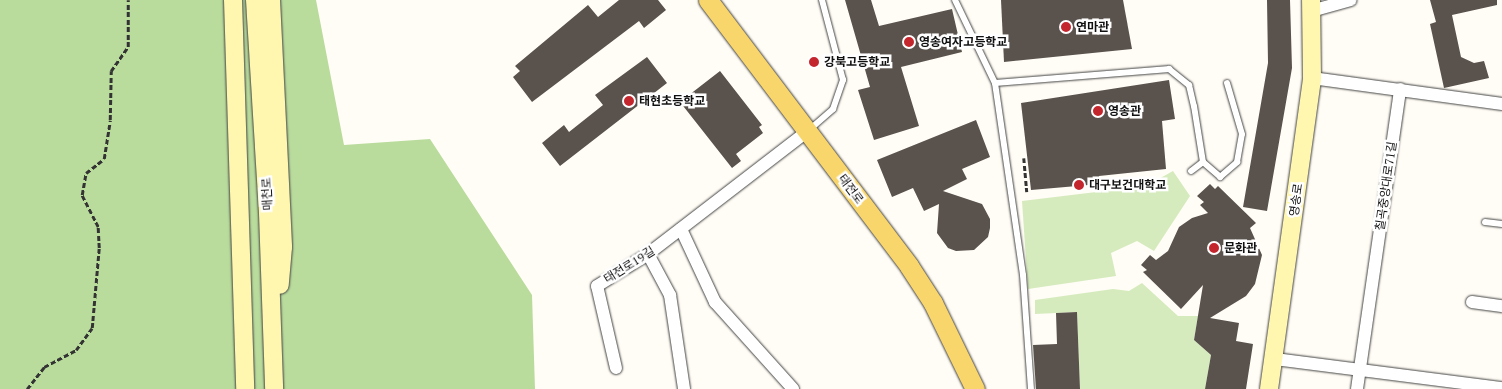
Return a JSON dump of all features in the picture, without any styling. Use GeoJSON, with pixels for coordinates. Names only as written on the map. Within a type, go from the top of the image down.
{"type":"FeatureCollection","features":[{"type":"Feature","properties":{"kind":"main road"},"geometry":{"type":"LineString","coordinates":[[222,0],[230,217],[244,350]]}},
{"type":"Feature","properties":{"kind":"main road"},"geometry":{"type":"LineString","coordinates":[[233,0],[245,389]]}},
{"type":"Feature","properties":{"kind":"main road","name":"매천로"},"geometry":{"type":"LineString","coordinates":[[255,0],[268,213],[274,382]]}},
{"type":"Feature","properties":{"kind":"main road"},"geometry":{"type":"LineString","coordinates":[[271,0],[283,247],[274,382]]}},
{"type":"Feature","properties":{"kind":"main road","name":"태전로"},"geometry":{"type":"LineString","coordinates":[[708,0],[914,273],[933,303],[975,389]]}},
{"type":"Feature","properties":{"kind":"main road","name":"영송로"},"geometry":{"type":"LineString","coordinates":[[1270,389],[1312,78],[1311,5]]}},
{"type":"Feature","properties":{"kind":"street","name":"영송로"},"geometry":{"type":"LineString","coordinates":[[1311,5],[1351,0]]}},
{"type":"Feature","properties":{"kind":"street"},"geometry":{"type":"LineString","coordinates":[[1312,78],[1502,104]]}},
{"type":"Feature","properties":{"kind":"street","name":"칠곡중앙대로71길"},"geometry":{"type":"LineString","coordinates":[[1357,389],[1400,89]]}},
{"type":"Feature","properties":{"kind":"street","name":"태전로19길"},"geometry":{"type":"LineString","coordinates":[[616,368],[596,286],[648,254],[808,131]]}},
{"type":"Feature","properties":{"kind":"street"},"geometry":{"type":"LineString","coordinates":[[681,229],[715,302],[792,389]]}},
{"type":"Feature","properties":{"kind":"street"},"geometry":{"type":"LineString","coordinates":[[648,254],[670,295],[684,389]]}},
{"type":"Feature","properties":{"kind":"street"},"geometry":{"type":"LineString","coordinates":[[1472,302],[1502,306]]}},
{"type":"Feature","properties":{"kind":"street"},"geometry":{"type":"LineString","coordinates":[[1275,359],[1502,388]]}},
{"type":"Feature","properties":{"kind":"lane"},"geometry":{"type":"LineString","coordinates":[[808,131],[833,109],[844,80],[822,0]]}},
{"type":"Feature","properties":{"kind":"lane"},"geometry":{"type":"LineString","coordinates":[[955,0],[995,83],[1024,275],[1031,389]]}},
{"type":"Feature","properties":{"kind":"lane"},"geometry":{"type":"LineString","coordinates":[[995,83],[1169,69],[1190,85],[1203,162],[1220,177],[1237,162],[1242,134],[1227,83]]}},
{"type":"Feature","properties":{"kind":"lane"},"geometry":{"type":"LineString","coordinates":[[1191,172],[1203,162]]}},
{"type":"Feature","properties":{"kind":"lane"},"geometry":{"type":"LineString","coordinates":[[1485,222],[1502,224]]}},
{"type":"Feature","properties":{"kind":"path"},"geometry":{"type":"LineString","coordinates":[[27,389],[44,367],[76,350],[92,328],[99,248],[98,227],[82,195],[86,174],[104,158],[110,120],[111,71],[128,48],[128,0]]}},
{"type":"Feature","properties":{"kind":"path"},"geometry":{"type":"LineString","coordinates":[[1024,158],[1027,192]]}},
{"type":"Feature","properties":{"kind":"green space"},"geometry":{"type":"Polygon","coordinates":[[[0,0],[316,0],[344,145],[430,139],[532,295],[535,389],[0,389],[0,0]]]}},
{"type":"Feature","properties":{"kind":"green space"},"geometry":{"type":"Polygon","coordinates":[[[1173,171],[1190,196],[1154,251],[1137,241],[1111,253],[1116,276],[1028,289],[1022,201],[1146,186],[1173,171]]]}},
{"type":"Feature","properties":{"kind":"green space"},"geometry":{"type":"Polygon","coordinates":[[[1142,283],[1178,316],[1198,316],[1194,340],[1211,355],[1205,389],[1080,389],[1077,312],[1035,314],[1035,300],[1113,289],[1129,291],[1142,283]]]}},
{"type":"Feature","properties":{"kind":"building"},"geometry":{"type":"Polygon","coordinates":[[[619,0],[658,0],[666,10],[644,28],[639,21],[532,102],[513,77],[520,71],[515,66],[588,5],[598,17],[619,0]]]}},
{"type":"Feature","properties":{"kind":"building"},"geometry":{"type":"Polygon","coordinates":[[[845,0],[871,0],[879,26],[952,9],[962,52],[901,67],[919,126],[874,140],[858,90],[870,87],[845,0]]]}},
{"type":"Feature","properties":{"kind":"building","name":"연마관"},"geometry":{"type":"Polygon","coordinates":[[[1001,0],[1123,0],[1132,49],[1004,62],[1001,0]]]}},
{"type":"Feature","properties":{"kind":"building"},"geometry":{"type":"Polygon","coordinates":[[[1267,0],[1290,0],[1292,68],[1267,211],[1243,207],[1268,63],[1267,0]]]}},
{"type":"Feature","properties":{"kind":"building"},"geometry":{"type":"Polygon","coordinates":[[[1430,0],[1497,0],[1497,5],[1452,15],[1461,57],[1474,63],[1484,61],[1489,78],[1444,88],[1430,24],[1436,22],[1430,0]]]}},
{"type":"Feature","properties":{"kind":"building"},"geometry":{"type":"Polygon","coordinates":[[[647,57],[667,83],[560,166],[542,143],[564,125],[569,132],[603,105],[595,95],[647,57]]]}},
{"type":"Feature","properties":{"kind":"building"},"geometry":{"type":"Polygon","coordinates":[[[720,71],[762,125],[759,127],[763,133],[736,154],[741,161],[732,168],[680,102],[720,71]]]}},
{"type":"Feature","properties":{"kind":"building"},"geometry":{"type":"Polygon","coordinates":[[[1169,80],[1175,119],[1162,121],[1166,169],[1099,176],[1100,184],[1031,190],[1021,103],[1169,80]]]}},
{"type":"Feature","properties":{"kind":"building"},"geometry":{"type":"Polygon","coordinates":[[[976,120],[990,157],[962,169],[967,179],[943,191],[982,204],[990,219],[990,228],[988,237],[974,250],[956,251],[948,248],[937,233],[939,204],[924,211],[913,188],[892,197],[877,160],[976,120]]]}},
{"type":"Feature","properties":{"kind":"building","name":"문화관"},"geometry":{"type":"Polygon","coordinates":[[[1210,184],[1215,189],[1218,186],[1256,223],[1250,228],[1262,255],[1255,284],[1246,296],[1210,318],[1239,323],[1236,341],[1253,344],[1246,389],[1205,389],[1211,355],[1194,340],[1203,285],[1181,309],[1143,272],[1147,270],[1141,265],[1150,255],[1156,260],[1168,251],[1179,227],[1192,218],[1208,213],[1200,205],[1204,202],[1197,196],[1210,184]]]}},
{"type":"Feature","properties":{"kind":"building"},"geometry":{"type":"Polygon","coordinates":[[[1077,312],[1080,389],[1036,389],[1033,345],[1057,344],[1056,313],[1077,312]]]}},
{"type":"Feature","properties":{"kind":"place","name":"연마관"},"geometry":{"type":"Point","coordinates":[1066,27]}},
{"type":"Feature","properties":{"kind":"place","name":"영송여자고등학교"},"geometry":{"type":"Point","coordinates":[909,42]}},
{"type":"Feature","properties":{"kind":"place","name":"강북고등학교"},"geometry":{"type":"Point","coordinates":[814,62]}},
{"type":"Feature","properties":{"kind":"place","name":"태현초등학교"},"geometry":{"type":"Point","coordinates":[629,101]}},
{"type":"Feature","properties":{"kind":"place","name":"영송관"},"geometry":{"type":"Point","coordinates":[1098,111]}},
{"type":"Feature","properties":{"kind":"place","name":"대구보건대학교"},"geometry":{"type":"Point","coordinates":[1079,185]}},
{"type":"Feature","properties":{"kind":"place","name":"문화관"},"geometry":{"type":"Point","coordinates":[1214,248]}}]}
